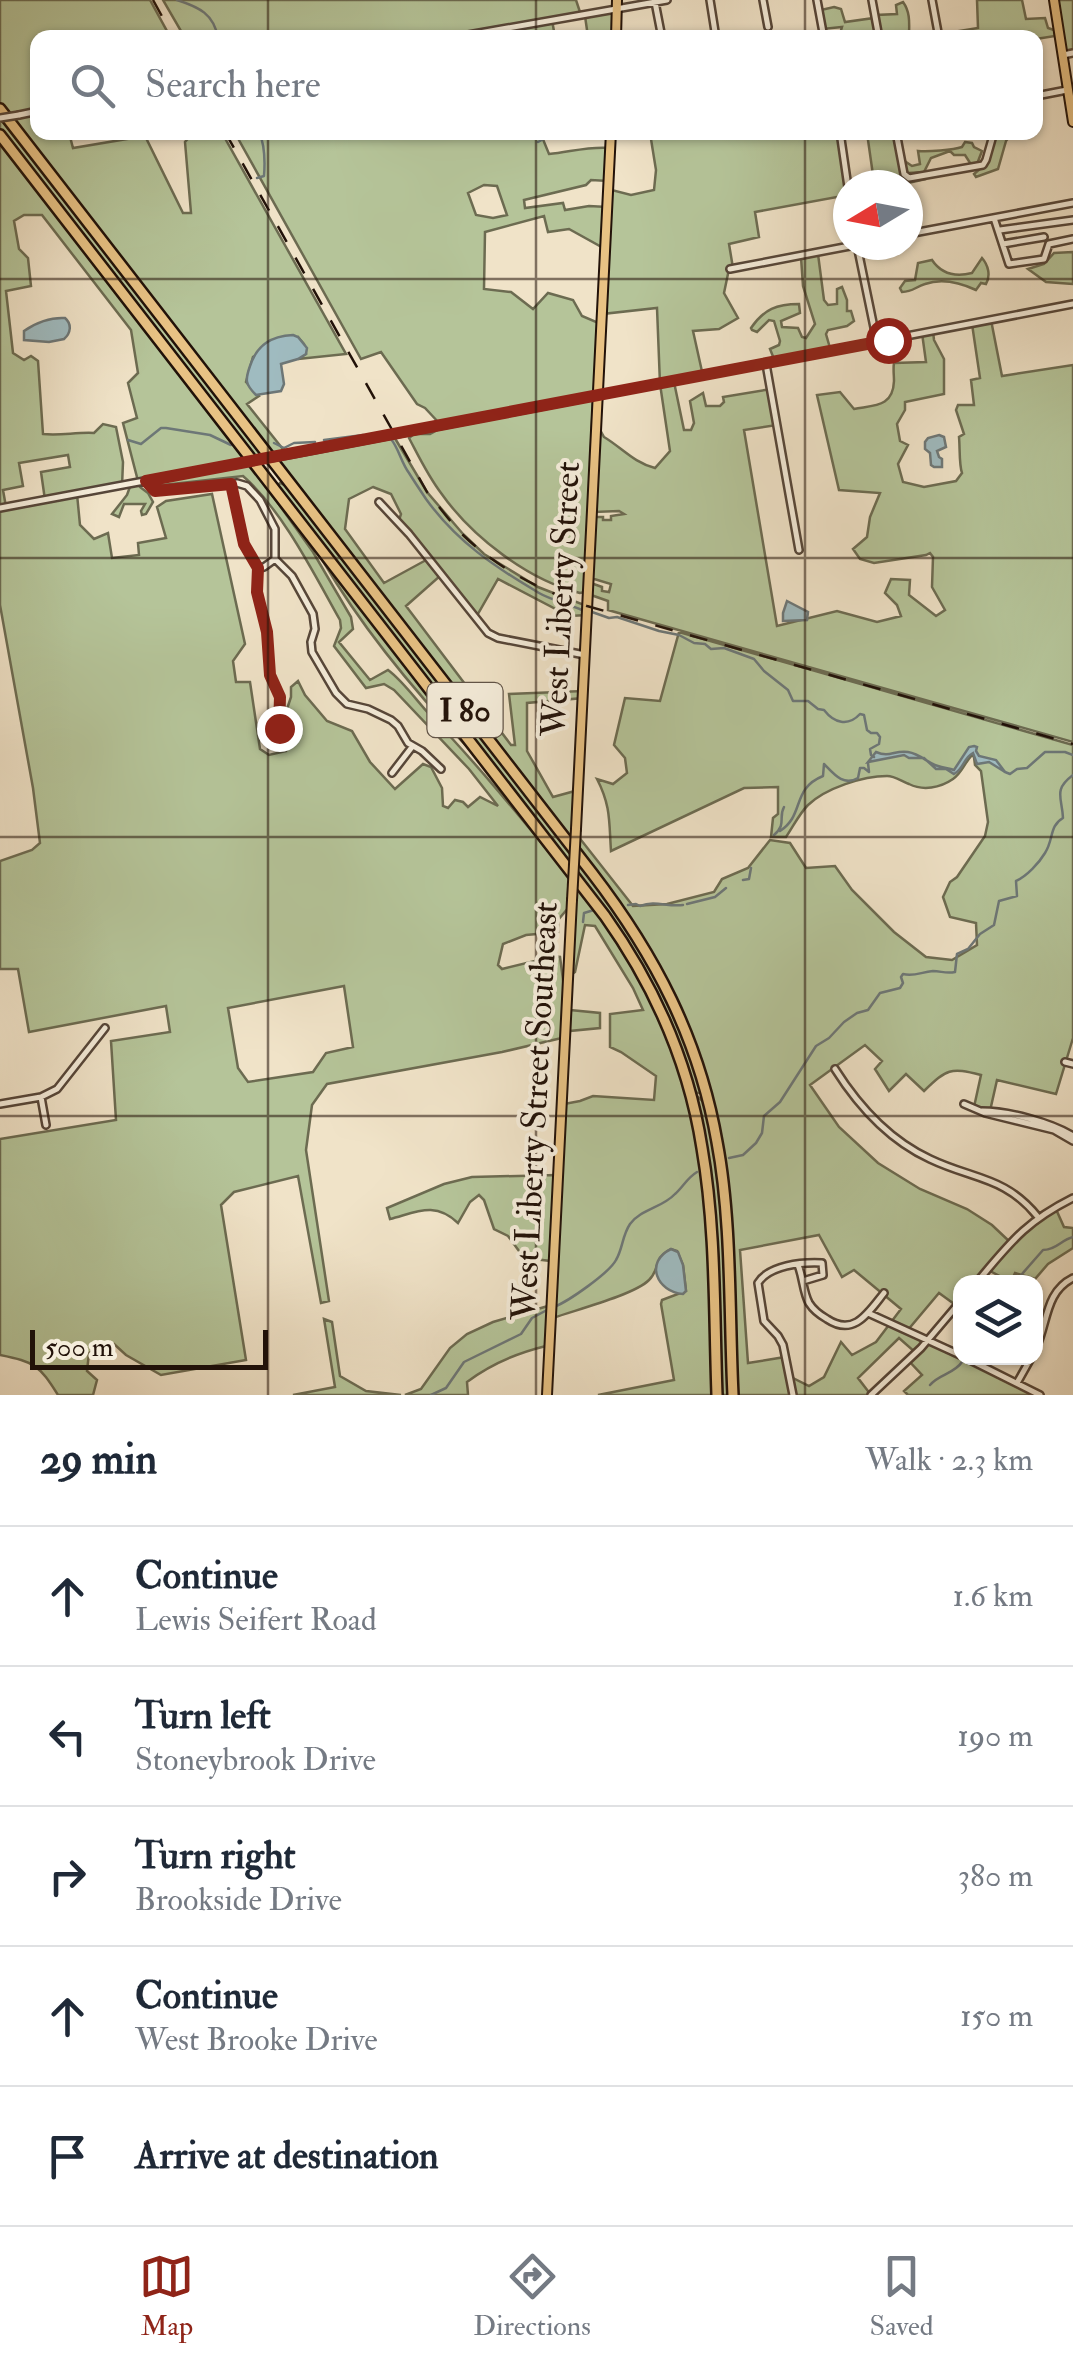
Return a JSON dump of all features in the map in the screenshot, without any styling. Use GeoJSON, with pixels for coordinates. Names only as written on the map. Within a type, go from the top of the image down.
{"type":"FeatureCollection","features":[{"type":"Feature","properties":{"kind":"highway","name":"I 80"},"geometry":{"type":"LineString","coordinates":[[0,108],[592,873],[650,957],[690,1042],[718,1142],[725,1204],[732,1395]]}},
{"type":"Feature","properties":{"kind":"highway","name":"I 80"},"geometry":{"type":"LineString","coordinates":[[0,135],[605,916],[636,964],[675,1046],[699,1128],[709,1199],[717,1395]]}},
{"type":"Feature","properties":{"kind":"main road"},"geometry":{"type":"LineString","coordinates":[[1054,0],[1068,54],[1073,122]]}},
{"type":"Feature","properties":{"kind":"main road"},"geometry":{"type":"LineString","coordinates":[[616,30],[617,4]]}},
{"type":"Feature","properties":{"kind":"main road","name":"West Liberty Street"},"geometry":{"type":"LineString","coordinates":[[576,829],[611,140]]}},
{"type":"Feature","properties":{"kind":"main road","name":"West Liberty Street Southeast"},"geometry":{"type":"LineString","coordinates":[[547,1395],[576,829]]}},
{"type":"Feature","properties":{"kind":"street"},"geometry":{"type":"LineString","coordinates":[[491,30],[617,4],[667,0]]}},
{"type":"Feature","properties":{"kind":"street"},"geometry":{"type":"LineString","coordinates":[[710,0],[715,30]]}},
{"type":"Feature","properties":{"kind":"street"},"geometry":{"type":"LineString","coordinates":[[763,0],[768,27]]}},
{"type":"Feature","properties":{"kind":"street"},"geometry":{"type":"LineString","coordinates":[[818,0],[823,30]]}},
{"type":"Feature","properties":{"kind":"street"},"geometry":{"type":"LineString","coordinates":[[872,0],[878,30]]}},
{"type":"Feature","properties":{"kind":"street"},"geometry":{"type":"LineString","coordinates":[[932,0],[938,30]]}},
{"type":"Feature","properties":{"kind":"street"},"geometry":{"type":"LineString","coordinates":[[655,2],[660,30]]}},
{"type":"Feature","properties":{"kind":"street"},"geometry":{"type":"LineString","coordinates":[[1043,95],[1068,90]]}},
{"type":"Feature","properties":{"kind":"street"},"geometry":{"type":"LineString","coordinates":[[0,118],[30,113]]}},
{"type":"Feature","properties":{"kind":"street"},"geometry":{"type":"LineString","coordinates":[[841,140],[846,170]]}},
{"type":"Feature","properties":{"kind":"street"},"geometry":{"type":"LineString","coordinates":[[898,140],[906,177],[983,164],[991,140]]}},
{"type":"Feature","properties":{"kind":"street"},"geometry":{"type":"LineString","coordinates":[[923,231],[1073,203]]}},
{"type":"Feature","properties":{"kind":"street"},"geometry":{"type":"LineString","coordinates":[[994,218],[1010,264],[1044,259],[1049,244]]}},
{"type":"Feature","properties":{"kind":"street"},"geometry":{"type":"LineString","coordinates":[[1000,230],[1073,220]]}},
{"type":"Feature","properties":{"kind":"street"},"geometry":{"type":"LineString","coordinates":[[1042,224],[1049,244]]}},
{"type":"Feature","properties":{"kind":"street"},"geometry":{"type":"LineString","coordinates":[[1003,244],[1044,237]]}},
{"type":"Feature","properties":{"kind":"street"},"geometry":{"type":"LineString","coordinates":[[1049,244],[1073,239]]}},
{"type":"Feature","properties":{"kind":"street"},"geometry":{"type":"LineString","coordinates":[[730,269],[833,249]]}},
{"type":"Feature","properties":{"kind":"street"},"geometry":{"type":"LineString","coordinates":[[859,260],[876,342]]}},
{"type":"Feature","properties":{"kind":"street"},"geometry":{"type":"LineString","coordinates":[[0,508],[1073,304]]}},
{"type":"Feature","properties":{"kind":"street"},"geometry":{"type":"LineString","coordinates":[[766,364],[799,550]]}},
{"type":"Feature","properties":{"kind":"street"},"geometry":{"type":"LineString","coordinates":[[146,481],[155,491],[247,486],[276,529],[274,558],[258,568]]}},
{"type":"Feature","properties":{"kind":"street"},"geometry":{"type":"LineString","coordinates":[[231,484],[244,544],[258,568],[257,592],[267,632],[271,678],[280,697],[280,744]]}},
{"type":"Feature","properties":{"kind":"street"},"geometry":{"type":"LineString","coordinates":[[379,502],[489,634],[585,655]]}},
{"type":"Feature","properties":{"kind":"street"},"geometry":{"type":"LineString","coordinates":[[274,558],[290,573],[314,616],[312,652],[336,693],[347,704],[391,720],[412,747],[441,769]]}},
{"type":"Feature","properties":{"kind":"street"},"geometry":{"type":"LineString","coordinates":[[392,773],[412,747]]}},
{"type":"Feature","properties":{"kind":"street"},"geometry":{"type":"LineString","coordinates":[[0,1104],[52,1092],[64,1083],[105,1028]]}},
{"type":"Feature","properties":{"kind":"street"},"geometry":{"type":"LineString","coordinates":[[835,1070],[860,1105],[897,1139],[930,1159],[1003,1186],[1022,1199],[1038,1218]]}},
{"type":"Feature","properties":{"kind":"street"},"geometry":{"type":"LineString","coordinates":[[41,1096],[46,1124]]}},
{"type":"Feature","properties":{"kind":"street"},"geometry":{"type":"LineString","coordinates":[[964,1104],[1054,1128],[1073,1139]]}},
{"type":"Feature","properties":{"kind":"street"},"geometry":{"type":"LineString","coordinates":[[983,1275],[1015,1237],[1073,1198]]}},
{"type":"Feature","properties":{"kind":"street"},"geometry":{"type":"LineString","coordinates":[[793,1395],[783,1345],[764,1321],[758,1283],[764,1275],[795,1265],[822,1263],[823,1275],[803,1280]]}},
{"type":"Feature","properties":{"kind":"street"},"geometry":{"type":"LineString","coordinates":[[795,1265],[800,1268],[813,1309],[834,1324],[850,1326],[884,1294]]}},
{"type":"Feature","properties":{"kind":"street"},"geometry":{"type":"LineString","coordinates":[[1043,1332],[1054,1293],[1073,1278]]}},
{"type":"Feature","properties":{"kind":"street"},"geometry":{"type":"LineString","coordinates":[[871,1395],[953,1310]]}},
{"type":"Feature","properties":{"kind":"street"},"geometry":{"type":"LineString","coordinates":[[868,1313],[953,1352]]}},
{"type":"Feature","properties":{"kind":"street"},"geometry":{"type":"LineString","coordinates":[[981,1365],[1040,1395]]}},
{"type":"Feature","properties":{"kind":"street"},"geometry":{"type":"LineString","coordinates":[[1017,1383],[1026,1365]]}},
{"type":"Feature","properties":{"kind":"green space"},"geometry":{"type":"Polygon","coordinates":[[[0,0],[150,0],[166,30],[30,30],[30,110],[8,114],[0,103],[0,0]]]}},
{"type":"Feature","properties":{"kind":"green space"},"geometry":{"type":"Polygon","coordinates":[[[163,0],[576,0],[581,15],[552,20],[554,30],[180,30],[163,0]]]}},
{"type":"Feature","properties":{"kind":"green space"},"geometry":{"type":"Polygon","coordinates":[[[977,0],[1022,0],[1026,19],[1045,18],[1055,36],[1043,38],[1043,30],[965,30],[978,28],[977,0]]]}},
{"type":"Feature","properties":{"kind":"green space"},"geometry":{"type":"Polygon","coordinates":[[[1054,0],[1073,0],[1073,53],[1063,55],[1054,0]]]}},
{"type":"Feature","properties":{"kind":"green space"},"geometry":{"type":"Polygon","coordinates":[[[903,2],[909,30],[879,30],[876,15],[897,14],[896,5],[903,2]]]}},
{"type":"Feature","properties":{"kind":"green space"},"geometry":{"type":"Polygon","coordinates":[[[841,9],[845,22],[874,18],[876,30],[823,29],[821,10],[841,9]]]}},
{"type":"Feature","properties":{"kind":"green space"},"geometry":{"type":"Polygon","coordinates":[[[611,12],[613,30],[587,30],[585,16],[611,12]]]}},
{"type":"Feature","properties":{"kind":"green space"},"geometry":{"type":"Polygon","coordinates":[[[30,115],[30,140],[71,140],[73,148],[147,140],[183,213],[191,213],[185,142],[226,140],[346,354],[298,359],[306,354],[298,337],[253,357],[246,382],[259,396],[247,404],[286,453],[272,455],[11,118],[30,115]]]}},
{"type":"Feature","properties":{"kind":"green space"},"geometry":{"type":"Polygon","coordinates":[[[5,120],[266,457],[255,459],[0,132],[0,121],[5,120]]]}},
{"type":"Feature","properties":{"kind":"green space"},"geometry":{"type":"Polygon","coordinates":[[[239,140],[543,140],[549,154],[610,148],[608,181],[591,180],[586,185],[524,200],[525,208],[563,203],[565,210],[607,207],[608,189],[631,195],[654,190],[656,170],[651,140],[841,140],[846,170],[833,170],[833,198],[755,212],[759,237],[729,244],[733,268],[729,269],[724,293],[738,318],[719,329],[693,331],[703,376],[674,382],[684,430],[691,430],[694,423],[690,401],[703,393],[706,406],[720,406],[723,397],[771,389],[777,425],[744,430],[777,626],[837,611],[877,622],[901,616],[885,593],[891,579],[910,580],[909,595],[936,616],[945,610],[932,587],[930,553],[874,563],[860,559],[853,549],[867,537],[880,493],[839,490],[817,395],[840,392],[854,409],[881,403],[893,390],[894,363],[926,362],[922,333],[933,331],[944,359],[944,394],[905,402],[897,424],[900,441],[908,445],[898,464],[903,482],[924,487],[956,481],[962,473],[959,437],[964,434],[956,410],[958,405],[974,405],[971,380],[980,378],[972,324],[991,320],[1002,376],[1073,365],[1073,742],[608,610],[608,601],[591,595],[591,583],[609,592],[611,584],[591,578],[594,517],[611,520],[611,516],[624,514],[594,512],[599,428],[604,437],[647,466],[655,468],[670,451],[660,384],[657,308],[602,314],[605,249],[569,229],[548,232],[544,216],[485,232],[484,289],[511,292],[533,309],[548,293],[573,300],[582,316],[601,324],[598,396],[440,424],[417,404],[381,352],[361,359],[239,140]],[[484,185],[468,193],[476,215],[507,215],[497,186],[484,185]]]}},
{"type":"Feature","properties":{"kind":"green space"},"geometry":{"type":"Polygon","coordinates":[[[868,140],[896,140],[902,170],[872,170],[868,140]]]}},
{"type":"Feature","properties":{"kind":"green space"},"geometry":{"type":"Polygon","coordinates":[[[995,140],[1007,140],[998,169],[976,177],[974,174],[987,163],[995,140]]]}},
{"type":"Feature","properties":{"kind":"green space"},"geometry":{"type":"Polygon","coordinates":[[[0,141],[246,461],[138,481],[123,423],[137,418],[128,383],[138,373],[131,330],[42,215],[24,215],[14,221],[19,249],[28,258],[31,286],[6,291],[13,353],[24,360],[31,356],[38,361],[43,434],[94,433],[103,424],[116,427],[123,462],[122,486],[77,494],[80,525],[94,539],[108,533],[112,558],[139,555],[138,543],[166,538],[157,507],[166,501],[212,494],[245,644],[233,661],[236,682],[250,682],[260,749],[269,755],[286,751],[285,715],[291,687],[298,681],[327,721],[352,731],[370,762],[395,789],[423,764],[431,767],[442,788],[443,806],[448,808],[455,800],[468,807],[480,797],[498,806],[469,769],[394,690],[384,684],[366,688],[334,646],[340,620],[308,563],[271,507],[243,476],[154,486],[250,464],[313,552],[351,617],[353,629],[339,642],[370,680],[388,670],[399,680],[571,879],[569,907],[558,920],[558,932],[526,935],[503,944],[498,965],[502,969],[535,961],[540,955],[560,957],[566,1037],[327,1084],[312,1105],[306,1150],[329,1301],[321,1303],[298,1176],[234,1192],[221,1205],[246,1360],[161,1375],[114,1344],[89,1353],[87,1371],[97,1380],[93,1395],[58,1395],[35,1366],[0,1355],[0,1139],[116,1120],[111,1041],[170,1032],[166,1006],[29,1032],[18,969],[0,969],[0,861],[32,850],[40,843],[0,605],[0,141]],[[68,455],[19,463],[23,486],[3,490],[6,507],[45,500],[41,472],[70,467],[68,455]],[[344,986],[228,1008],[238,1068],[248,1082],[313,1072],[326,1053],[353,1047],[344,986]]]}},
{"type":"Feature","properties":{"kind":"green space"},"geometry":{"type":"Polygon","coordinates":[[[965,142],[972,143],[982,151],[977,164],[972,166],[965,155],[950,151],[931,158],[924,172],[906,170],[903,164],[920,164],[918,151],[962,147],[965,142]]]}},
{"type":"Feature","properties":{"kind":"green space"},"geometry":{"type":"Polygon","coordinates":[[[1073,252],[1073,284],[1046,282],[1028,269],[1044,264],[1054,253],[1073,252]]]}},
{"type":"Feature","properties":{"kind":"green space"},"geometry":{"type":"Polygon","coordinates":[[[818,254],[824,300],[828,305],[837,304],[837,289],[842,287],[847,311],[851,311],[854,321],[828,330],[830,348],[774,359],[770,349],[780,341],[774,321],[769,320],[757,332],[751,328],[772,309],[799,304],[800,313],[781,321],[782,327],[798,328],[806,338],[815,324],[803,286],[801,257],[818,254]]]}},
{"type":"Feature","properties":{"kind":"green space"},"geometry":{"type":"Polygon","coordinates":[[[982,258],[988,277],[986,284],[981,283],[976,290],[945,281],[906,292],[900,288],[905,281],[915,280],[918,263],[932,260],[945,272],[960,275],[972,273],[982,258]]]}},
{"type":"Feature","properties":{"kind":"green space"},"geometry":{"type":"Polygon","coordinates":[[[593,400],[585,592],[580,593],[541,578],[485,541],[441,493],[409,438],[441,428],[593,400]]]}},
{"type":"Feature","properties":{"kind":"green space"},"geometry":{"type":"Polygon","coordinates":[[[393,435],[427,492],[484,554],[538,587],[587,606],[587,615],[569,616],[498,579],[475,619],[441,575],[406,606],[511,745],[515,745],[509,694],[583,691],[583,698],[527,703],[527,751],[553,797],[575,791],[573,842],[275,460],[393,435]],[[373,487],[349,499],[345,529],[384,583],[428,559],[398,523],[401,514],[391,494],[373,487]]]}},
{"type":"Feature","properties":{"kind":"green space"},"geometry":{"type":"Polygon","coordinates":[[[139,483],[153,502],[146,514],[141,511],[145,504],[124,504],[119,517],[112,514],[131,484],[139,483]]]}},
{"type":"Feature","properties":{"kind":"green space"},"geometry":{"type":"Polygon","coordinates":[[[280,483],[325,532],[572,850],[571,868],[277,486],[280,483]]]}},
{"type":"Feature","properties":{"kind":"green space"},"geometry":{"type":"Polygon","coordinates":[[[325,560],[473,750],[391,660],[355,612],[325,560]]]}},
{"type":"Feature","properties":{"kind":"green space"},"geometry":{"type":"Polygon","coordinates":[[[679,632],[1073,745],[1073,1038],[1056,1094],[997,1080],[990,1111],[974,1107],[981,1075],[962,1071],[944,1074],[924,1091],[906,1074],[889,1091],[875,1069],[882,1061],[865,1045],[810,1085],[839,1127],[878,1163],[920,1189],[967,1209],[1010,1242],[1055,1207],[1064,1227],[1073,1228],[1073,1248],[1038,1275],[997,1275],[988,1270],[983,1275],[953,1275],[953,1303],[939,1293],[907,1331],[953,1351],[953,1365],[982,1365],[1040,1395],[908,1395],[904,1391],[922,1375],[908,1360],[915,1352],[899,1338],[858,1378],[871,1395],[736,1395],[728,1192],[704,1074],[675,995],[653,955],[620,903],[578,849],[578,836],[633,906],[667,904],[714,892],[722,879],[748,868],[770,840],[790,843],[806,868],[835,866],[852,890],[894,932],[926,957],[952,960],[977,945],[976,923],[950,917],[943,897],[985,836],[988,822],[981,771],[974,757],[956,777],[937,786],[914,786],[887,776],[835,788],[808,805],[786,837],[771,837],[773,818],[778,814],[778,787],[744,788],[611,851],[607,806],[597,779],[613,784],[627,773],[625,758],[614,745],[625,698],[660,701],[679,632]],[[819,1235],[740,1250],[748,1363],[785,1357],[789,1376],[809,1386],[824,1377],[841,1342],[852,1355],[876,1342],[901,1309],[854,1270],[842,1277],[819,1235]]]}},
{"type":"Feature","properties":{"kind":"green space"},"geometry":{"type":"Polygon","coordinates":[[[577,858],[638,940],[685,1035],[702,1093],[693,1088],[670,1028],[576,874],[577,858]]]}},
{"type":"Feature","properties":{"kind":"green space"},"geometry":{"type":"Polygon","coordinates":[[[576,885],[627,953],[647,991],[665,1030],[692,1113],[705,1197],[713,1395],[598,1395],[674,1380],[661,1304],[662,1300],[686,1291],[677,1251],[665,1253],[652,1276],[641,1286],[553,1318],[564,1104],[593,1096],[654,1100],[656,1076],[610,1047],[610,1014],[643,1010],[595,926],[585,925],[572,974],[576,885]]]}},
{"type":"Feature","properties":{"kind":"green space"},"geometry":{"type":"Polygon","coordinates":[[[570,1010],[600,1013],[600,1028],[569,1031],[570,1010]]]}},
{"type":"Feature","properties":{"kind":"green space"},"geometry":{"type":"Polygon","coordinates":[[[698,1097],[705,1103],[714,1138],[723,1217],[730,1395],[719,1395],[713,1220],[695,1100],[698,1097]]]}},
{"type":"Feature","properties":{"kind":"green space"},"geometry":{"type":"Polygon","coordinates":[[[556,1175],[551,1261],[534,1259],[519,1251],[508,1236],[494,1229],[479,1195],[458,1223],[433,1210],[390,1219],[387,1208],[444,1184],[472,1177],[556,1175]]]}},
{"type":"Feature","properties":{"kind":"green space"},"geometry":{"type":"Polygon","coordinates":[[[548,1306],[546,1346],[505,1360],[476,1376],[467,1382],[468,1395],[405,1395],[421,1389],[450,1348],[467,1334],[548,1306]]]}},
{"type":"Feature","properties":{"kind":"green space"},"geometry":{"type":"Polygon","coordinates":[[[324,1319],[332,1322],[340,1376],[366,1391],[401,1395],[293,1395],[335,1387],[324,1319]]]}},
{"type":"Feature","properties":{"kind":"water"},"geometry":{"type":"Polygon","coordinates":[[[65,318],[70,328],[64,339],[24,340],[24,331],[33,325],[65,318]]]}},
{"type":"Feature","properties":{"kind":"water"},"geometry":{"type":"Polygon","coordinates":[[[293,335],[307,348],[306,354],[281,364],[281,391],[256,395],[247,378],[257,352],[278,337],[293,335]]]}},
{"type":"Feature","properties":{"kind":"water"},"geometry":{"type":"Polygon","coordinates":[[[939,435],[944,437],[946,447],[937,451],[942,467],[934,467],[925,442],[939,435]]]}},
{"type":"Feature","properties":{"kind":"water"},"geometry":{"type":"Polygon","coordinates":[[[787,601],[808,612],[807,620],[783,621],[787,601]]]}},
{"type":"Feature","properties":{"kind":"water"},"geometry":{"type":"Polygon","coordinates":[[[974,746],[979,756],[996,760],[1005,772],[989,762],[977,764],[973,753],[954,774],[936,769],[927,761],[954,770],[969,747],[974,746]]]}},
{"type":"Feature","properties":{"kind":"water"},"geometry":{"type":"Polygon","coordinates":[[[876,752],[908,752],[923,758],[904,755],[868,762],[876,752]]]}},
{"type":"Feature","properties":{"kind":"water"},"geometry":{"type":"Polygon","coordinates":[[[671,1249],[678,1252],[683,1265],[683,1294],[666,1288],[657,1276],[658,1261],[671,1249]]]}},
{"type":"Feature","properties":{"kind":"waterway"},"geometry":{"type":"LineString","coordinates":[[177,0],[204,13],[215,30]]}},
{"type":"Feature","properties":{"kind":"waterway"},"geometry":{"type":"LineString","coordinates":[[257,178],[264,176],[261,140]]}},
{"type":"Feature","properties":{"kind":"waterway"},"geometry":{"type":"LineString","coordinates":[[538,142],[542,140]]}},
{"type":"Feature","properties":{"kind":"waterway"},"geometry":{"type":"LineString","coordinates":[[128,440],[141,444],[166,428],[210,435],[231,445]]}},
{"type":"Feature","properties":{"kind":"waterway"},"geometry":{"type":"LineString","coordinates":[[377,433],[384,432]]}},
{"type":"Feature","properties":{"kind":"waterway"},"geometry":{"type":"LineString","coordinates":[[369,435],[373,434]]}},
{"type":"Feature","properties":{"kind":"waterway"},"geometry":{"type":"LineString","coordinates":[[324,440],[363,435]]}},
{"type":"Feature","properties":{"kind":"waterway"},"geometry":{"type":"LineString","coordinates":[[391,439],[426,499],[464,541],[539,593],[582,610]]}},
{"type":"Feature","properties":{"kind":"waterway"},"geometry":{"type":"LineString","coordinates":[[274,443],[284,448],[294,443],[315,442]]}},
{"type":"Feature","properties":{"kind":"waterway"},"geometry":{"type":"LineString","coordinates":[[592,612],[754,659],[788,690],[793,701],[808,701],[837,720],[846,722],[864,715],[867,730],[880,737],[879,744],[870,749],[874,757]]}},
{"type":"Feature","properties":{"kind":"waterway"},"geometry":{"type":"LineString","coordinates":[[1005,772],[1027,768],[1045,752],[1073,755]]}},
{"type":"Feature","properties":{"kind":"waterway"},"geometry":{"type":"LineString","coordinates":[[780,831],[793,817],[806,788],[823,776],[824,764],[848,781],[858,778],[860,768],[869,772],[868,763]]}},
{"type":"Feature","properties":{"kind":"waterway"},"geometry":{"type":"LineString","coordinates":[[729,1158],[743,1155],[756,1143],[764,1116],[780,1102],[816,1046],[844,1022],[868,1010],[880,993],[900,988],[903,974],[955,972],[957,954],[994,925],[999,901],[1017,896],[1016,881],[1032,869],[1048,848],[1056,825],[1063,818],[1061,790],[1073,775]]}},
{"type":"Feature","properties":{"kind":"waterway"},"geometry":{"type":"LineString","coordinates":[[774,835],[780,828],[784,807]]}},
{"type":"Feature","properties":{"kind":"waterway"},"geometry":{"type":"LineString","coordinates":[[743,880],[749,879],[751,868]]}},
{"type":"Feature","properties":{"kind":"waterway"},"geometry":{"type":"LineString","coordinates":[[687,904],[715,897],[726,888]]}},
{"type":"Feature","properties":{"kind":"waterway"},"geometry":{"type":"LineString","coordinates":[[628,905],[683,905]]}},
{"type":"Feature","properties":{"kind":"waterway"},"geometry":{"type":"LineString","coordinates":[[583,922],[584,913],[594,910]]}},
{"type":"Feature","properties":{"kind":"waterway"},"geometry":{"type":"LineString","coordinates":[[554,1307],[605,1272],[616,1260],[627,1228],[635,1219],[670,1199],[697,1172]]}},
{"type":"Feature","properties":{"kind":"waterway"},"geometry":{"type":"LineString","coordinates":[[1021,1275],[1043,1250],[1073,1237]]}},
{"type":"Feature","properties":{"kind":"waterway"},"geometry":{"type":"LineString","coordinates":[[431,1395],[446,1388],[464,1362],[521,1334],[532,1318],[547,1310]]}},
{"type":"Feature","properties":{"kind":"waterway"},"geometry":{"type":"LineString","coordinates":[[930,1385],[959,1365]]}},
{"type":"Feature","properties":{"kind":"railway"},"geometry":{"type":"LineString","coordinates":[[153,0],[170,30]]}},
{"type":"Feature","properties":{"kind":"railway"},"geometry":{"type":"LineString","coordinates":[[229,140],[427,492],[463,535],[491,558],[537,586],[587,606],[1073,744]]}},
{"type":"Feature","properties":{"kind":"route"},"geometry":{"type":"LineString","coordinates":[[279,728],[280,697],[270,675],[267,632],[257,592],[258,568],[244,544],[231,484],[155,491],[146,481],[888,340]]}}]}
